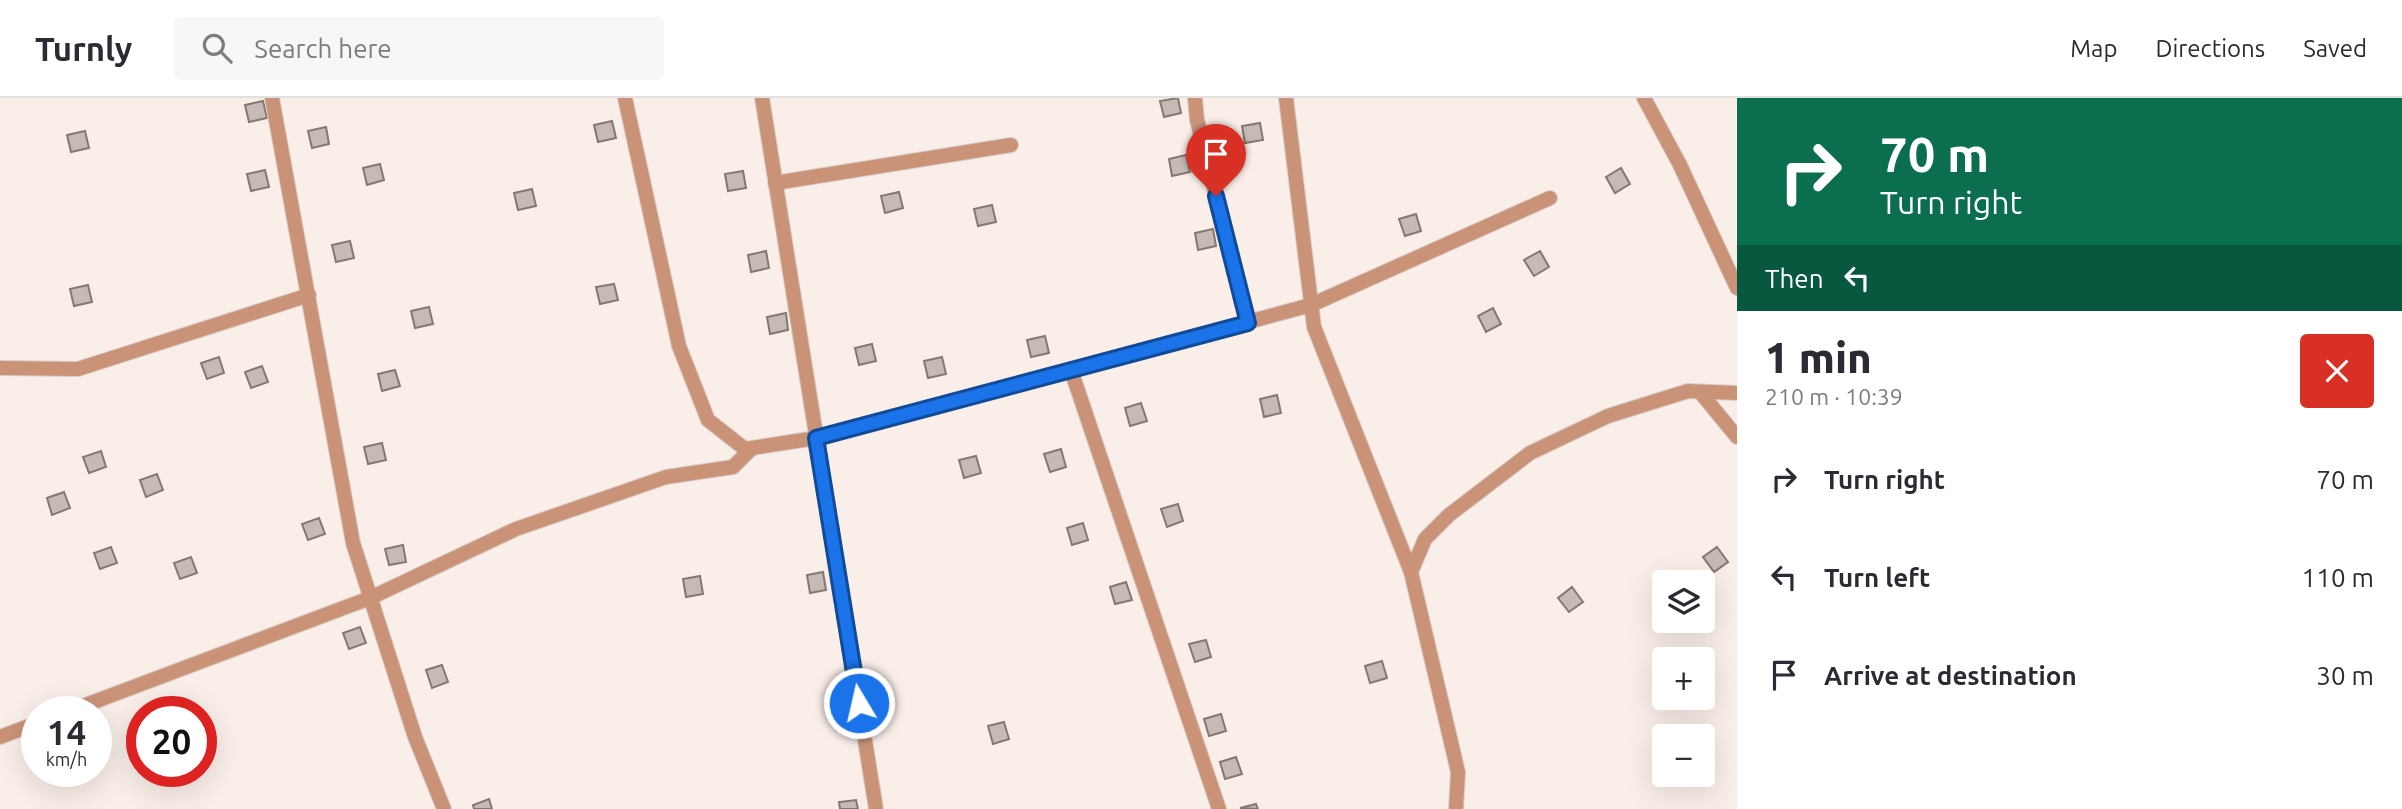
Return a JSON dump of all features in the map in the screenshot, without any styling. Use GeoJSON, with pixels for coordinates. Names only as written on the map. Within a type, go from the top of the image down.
{"type":"FeatureCollection","features":[{"type":"Feature","properties":{"kind":"lane"},"geometry":{"type":"LineString","coordinates":[[272,98],[353,543],[415,737],[444,809]]}},
{"type":"Feature","properties":{"kind":"lane"},"geometry":{"type":"LineString","coordinates":[[625,98],[680,346],[708,420],[745,449],[816,438],[1311,305],[1550,198]]}},
{"type":"Feature","properties":{"kind":"lane"},"geometry":{"type":"LineString","coordinates":[[762,98],[876,809]]}},
{"type":"Feature","properties":{"kind":"lane"},"geometry":{"type":"LineString","coordinates":[[1195,98],[1197,120],[1248,323]]}},
{"type":"Feature","properties":{"kind":"lane"},"geometry":{"type":"LineString","coordinates":[[1286,98],[1314,327],[1411,572],[1458,772],[1456,809]]}},
{"type":"Feature","properties":{"kind":"lane"},"geometry":{"type":"LineString","coordinates":[[1644,98],[1680,165],[1737,288]]}},
{"type":"Feature","properties":{"kind":"lane"},"geometry":{"type":"LineString","coordinates":[[775,183],[1011,145]]}},
{"type":"Feature","properties":{"kind":"lane"},"geometry":{"type":"LineString","coordinates":[[0,368],[78,369],[309,295]]}},
{"type":"Feature","properties":{"kind":"lane"},"geometry":{"type":"LineString","coordinates":[[1071,370],[1219,809]]}},
{"type":"Feature","properties":{"kind":"lane"},"geometry":{"type":"LineString","coordinates":[[1411,572],[1425,538],[1449,515],[1530,453],[1608,416],[1688,391],[1737,393]]}},
{"type":"Feature","properties":{"kind":"lane"},"geometry":{"type":"LineString","coordinates":[[1700,392],[1737,437]]}},
{"type":"Feature","properties":{"kind":"lane"},"geometry":{"type":"LineString","coordinates":[[110,696],[370,598],[516,529],[666,477],[733,467],[751,449]]}},
{"type":"Feature","properties":{"kind":"lane"},"geometry":{"type":"LineString","coordinates":[[0,737],[21,729]]}},
{"type":"Feature","properties":{"kind":"building"},"geometry":{"type":"Polygon","coordinates":[[[1178,98],[1181,113],[1164,117],[1160,101],[1178,98]]]}},
{"type":"Feature","properties":{"kind":"building"},"geometry":{"type":"Polygon","coordinates":[[[263,101],[267,118],[249,122],[245,105],[263,101]]]}},
{"type":"Feature","properties":{"kind":"building"},"geometry":{"type":"Polygon","coordinates":[[[612,121],[616,138],[598,142],[594,125],[612,121]]]}},
{"type":"Feature","properties":{"kind":"building"},"geometry":{"type":"Polygon","coordinates":[[[1260,123],[1263,140],[1245,143],[1242,126],[1260,123]]]}},
{"type":"Feature","properties":{"kind":"building"},"geometry":{"type":"Polygon","coordinates":[[[326,127],[329,144],[312,148],[308,131],[326,127]]]}},
{"type":"Feature","properties":{"kind":"building"},"geometry":{"type":"Polygon","coordinates":[[[85,131],[89,148],[71,152],[67,135],[85,131]]]}},
{"type":"Feature","properties":{"kind":"building"},"geometry":{"type":"Polygon","coordinates":[[[1186,155],[1190,172],[1172,176],[1169,159],[1186,155]]]}},
{"type":"Feature","properties":{"kind":"building"},"geometry":{"type":"Polygon","coordinates":[[[380,164],[384,180],[367,185],[363,168],[380,164]]]}},
{"type":"Feature","properties":{"kind":"building"},"geometry":{"type":"Polygon","coordinates":[[[1621,168],[1630,184],[1615,193],[1606,177],[1621,168]]]}},
{"type":"Feature","properties":{"kind":"building"},"geometry":{"type":"Polygon","coordinates":[[[265,170],[269,187],[251,191],[247,174],[265,170]]]}},
{"type":"Feature","properties":{"kind":"building"},"geometry":{"type":"Polygon","coordinates":[[[743,171],[746,188],[728,191],[725,174],[743,171]]]}},
{"type":"Feature","properties":{"kind":"building"},"geometry":{"type":"Polygon","coordinates":[[[532,189],[536,206],[518,210],[514,193],[532,189]]]}},
{"type":"Feature","properties":{"kind":"building"},"geometry":{"type":"Polygon","coordinates":[[[899,192],[903,208],[885,213],[881,196],[899,192]]]}},
{"type":"Feature","properties":{"kind":"building"},"geometry":{"type":"Polygon","coordinates":[[[992,205],[996,222],[978,226],[974,209],[992,205]]]}},
{"type":"Feature","properties":{"kind":"building"},"geometry":{"type":"Polygon","coordinates":[[[1416,214],[1421,231],[1405,236],[1399,219],[1416,214]]]}},
{"type":"Feature","properties":{"kind":"building"},"geometry":{"type":"Polygon","coordinates":[[[1213,229],[1216,246],[1198,250],[1195,233],[1213,229]]]}},
{"type":"Feature","properties":{"kind":"building"},"geometry":{"type":"Polygon","coordinates":[[[350,241],[354,258],[336,262],[332,245],[350,241]]]}},
{"type":"Feature","properties":{"kind":"building"},"geometry":{"type":"Polygon","coordinates":[[[766,251],[769,268],[751,272],[748,255],[766,251]]]}},
{"type":"Feature","properties":{"kind":"building"},"geometry":{"type":"Polygon","coordinates":[[[1540,251],[1549,267],[1534,276],[1524,260],[1540,251]]]}},
{"type":"Feature","properties":{"kind":"building"},"geometry":{"type":"Polygon","coordinates":[[[614,284],[618,300],[600,304],[596,287],[614,284]]]}},
{"type":"Feature","properties":{"kind":"building"},"geometry":{"type":"Polygon","coordinates":[[[88,285],[92,302],[74,306],[70,289],[88,285]]]}},
{"type":"Feature","properties":{"kind":"building"},"geometry":{"type":"Polygon","coordinates":[[[429,307],[433,324],[415,328],[411,311],[429,307]]]}},
{"type":"Feature","properties":{"kind":"building"},"geometry":{"type":"Polygon","coordinates":[[[1493,308],[1501,324],[1486,332],[1478,316],[1493,308]]]}},
{"type":"Feature","properties":{"kind":"building"},"geometry":{"type":"Polygon","coordinates":[[[786,313],[788,330],[770,334],[767,317],[786,313]]]}},
{"type":"Feature","properties":{"kind":"building"},"geometry":{"type":"Polygon","coordinates":[[[1045,336],[1049,353],[1031,357],[1027,340],[1045,336]]]}},
{"type":"Feature","properties":{"kind":"building"},"geometry":{"type":"Polygon","coordinates":[[[872,344],[876,361],[859,365],[855,348],[872,344]]]}},
{"type":"Feature","properties":{"kind":"building"},"geometry":{"type":"Polygon","coordinates":[[[219,357],[224,373],[207,379],[201,363],[219,357]]]}},
{"type":"Feature","properties":{"kind":"building"},"geometry":{"type":"Polygon","coordinates":[[[942,357],[946,374],[928,378],[924,361],[942,357]]]}},
{"type":"Feature","properties":{"kind":"building"},"geometry":{"type":"Polygon","coordinates":[[[262,366],[268,382],[251,388],[245,372],[262,366]]]}},
{"type":"Feature","properties":{"kind":"building"},"geometry":{"type":"Polygon","coordinates":[[[395,370],[400,386],[382,391],[378,374],[395,370]]]}},
{"type":"Feature","properties":{"kind":"building"},"geometry":{"type":"Polygon","coordinates":[[[1277,395],[1281,413],[1264,417],[1260,399],[1277,395]]]}},
{"type":"Feature","properties":{"kind":"building"},"geometry":{"type":"Polygon","coordinates":[[[1141,403],[1147,421],[1130,426],[1125,408],[1141,403]]]}},
{"type":"Feature","properties":{"kind":"building"},"geometry":{"type":"Polygon","coordinates":[[[382,443],[386,460],[368,464],[364,447],[382,443]]]}},
{"type":"Feature","properties":{"kind":"building"},"geometry":{"type":"Polygon","coordinates":[[[1061,449],[1066,467],[1050,472],[1044,454],[1061,449]]]}},
{"type":"Feature","properties":{"kind":"building"},"geometry":{"type":"Polygon","coordinates":[[[101,451],[106,467],[89,473],[83,457],[101,451]]]}},
{"type":"Feature","properties":{"kind":"building"},"geometry":{"type":"Polygon","coordinates":[[[976,456],[981,473],[964,478],[959,460],[976,456]]]}},
{"type":"Feature","properties":{"kind":"building"},"geometry":{"type":"Polygon","coordinates":[[[157,474],[163,490],[146,497],[140,480],[157,474]]]}},
{"type":"Feature","properties":{"kind":"building"},"geometry":{"type":"Polygon","coordinates":[[[64,492],[70,508],[52,515],[47,498],[64,492]]]}},
{"type":"Feature","properties":{"kind":"building"},"geometry":{"type":"Polygon","coordinates":[[[1178,504],[1183,521],[1167,527],[1161,509],[1178,504]]]}},
{"type":"Feature","properties":{"kind":"building"},"geometry":{"type":"Polygon","coordinates":[[[319,518],[325,534],[308,540],[302,524],[319,518]]]}},
{"type":"Feature","properties":{"kind":"building"},"geometry":{"type":"Polygon","coordinates":[[[1083,523],[1088,540],[1072,545],[1067,528],[1083,523]]]}},
{"type":"Feature","properties":{"kind":"building"},"geometry":{"type":"Polygon","coordinates":[[[403,545],[406,562],[389,565],[385,549],[403,545]]]}},
{"type":"Feature","properties":{"kind":"building"},"geometry":{"type":"Polygon","coordinates":[[[111,547],[117,563],[100,569],[94,553],[111,547]]]}},
{"type":"Feature","properties":{"kind":"building"},"geometry":{"type":"Polygon","coordinates":[[[1717,547],[1728,562],[1715,571],[1703,557],[1717,547]]]}},
{"type":"Feature","properties":{"kind":"building"},"geometry":{"type":"Polygon","coordinates":[[[191,557],[197,573],[180,579],[174,563],[191,557]]]}},
{"type":"Feature","properties":{"kind":"building"},"geometry":{"type":"Polygon","coordinates":[[[823,572],[826,590],[810,593],[807,575],[823,572]]]}},
{"type":"Feature","properties":{"kind":"building"},"geometry":{"type":"Polygon","coordinates":[[[700,576],[703,594],[686,597],[683,579],[700,576]]]}},
{"type":"Feature","properties":{"kind":"building"},"geometry":{"type":"Polygon","coordinates":[[[1126,582],[1132,600],[1115,604],[1110,587],[1126,582]]]}},
{"type":"Feature","properties":{"kind":"building"},"geometry":{"type":"Polygon","coordinates":[[[1572,587],[1583,602],[1569,612],[1558,598],[1572,587]]]}},
{"type":"Feature","properties":{"kind":"building"},"geometry":{"type":"Polygon","coordinates":[[[360,627],[366,643],[349,649],[343,633],[360,627]]]}},
{"type":"Feature","properties":{"kind":"building"},"geometry":{"type":"Polygon","coordinates":[[[1206,640],[1211,657],[1195,662],[1189,644],[1206,640]]]}},
{"type":"Feature","properties":{"kind":"building"},"geometry":{"type":"Polygon","coordinates":[[[1382,661],[1387,678],[1370,683],[1365,666],[1382,661]]]}},
{"type":"Feature","properties":{"kind":"building"},"geometry":{"type":"Polygon","coordinates":[[[442,665],[448,682],[432,688],[426,670],[442,665]]]}},
{"type":"Feature","properties":{"kind":"building"},"geometry":{"type":"Polygon","coordinates":[[[1221,714],[1226,731],[1209,736],[1204,719],[1221,714]]]}},
{"type":"Feature","properties":{"kind":"building"},"geometry":{"type":"Polygon","coordinates":[[[1004,722],[1009,739],[993,744],[988,726],[1004,722]]]}},
{"type":"Feature","properties":{"kind":"building"},"geometry":{"type":"Polygon","coordinates":[[[1236,757],[1242,774],[1225,779],[1220,762],[1236,757]]]}},
{"type":"Feature","properties":{"kind":"building"},"geometry":{"type":"Polygon","coordinates":[[[489,799],[492,809],[474,809],[473,805],[489,799]]]}},
{"type":"Feature","properties":{"kind":"building"},"geometry":{"type":"Polygon","coordinates":[[[856,800],[858,809],[840,809],[839,802],[856,800]]]}},
{"type":"Feature","properties":{"kind":"building"},"geometry":{"type":"Polygon","coordinates":[[[1256,804],[1258,809],[1240,808],[1256,804]]]}},
{"type":"Feature","properties":{"kind":"route"},"geometry":{"type":"LineString","coordinates":[[859,703],[816,438],[1248,323],[1216,196]]}}]}
